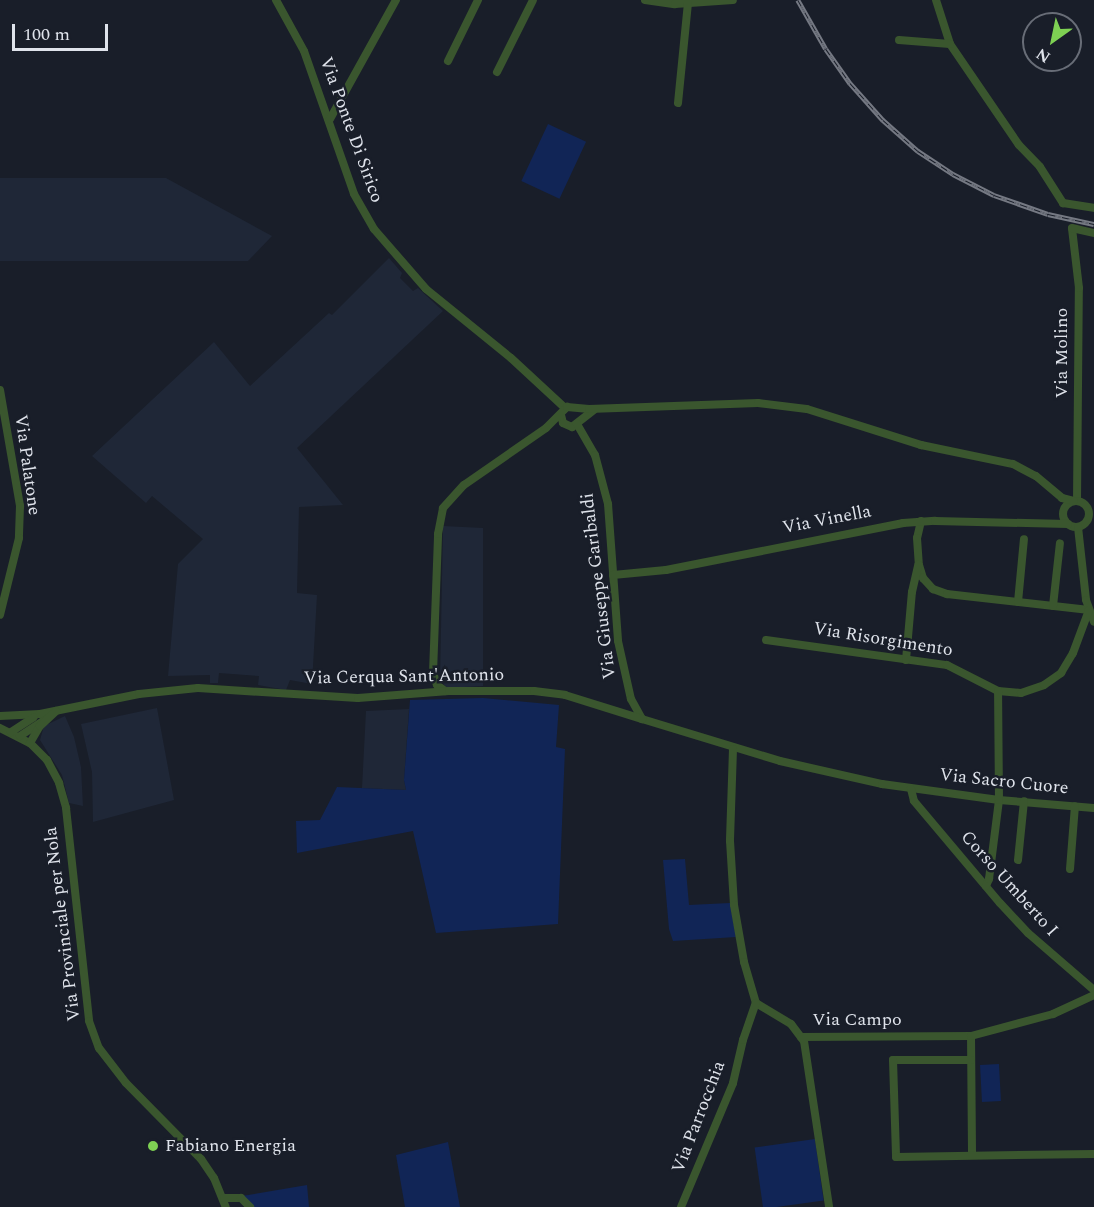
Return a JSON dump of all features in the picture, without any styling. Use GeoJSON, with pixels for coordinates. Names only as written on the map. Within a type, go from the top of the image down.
{"type":"FeatureCollection","features":[{"type":"Feature","properties":{"kind":"street","name":"Via Ponte Di Sirico"},"geometry":{"type":"LineString","coordinates":[[276,0],[304,51],[330,119],[354,195],[386,246],[426,289],[511,358],[563,412],[563,423],[576,423]]}},
{"type":"Feature","properties":{"kind":"street"},"geometry":{"type":"LineString","coordinates":[[330,119],[396,0]]}},
{"type":"Feature","properties":{"kind":"street"},"geometry":{"type":"LineString","coordinates":[[448,61],[478,0]]}},
{"type":"Feature","properties":{"kind":"street"},"geometry":{"type":"LineString","coordinates":[[496,72],[533,0]]}},
{"type":"Feature","properties":{"kind":"street"},"geometry":{"type":"LineString","coordinates":[[645,0],[688,3],[733,0]]}},
{"type":"Feature","properties":{"kind":"street"},"geometry":{"type":"LineString","coordinates":[[936,0],[950,44],[984,97],[1019,145],[1040,167],[1063,202],[1094,208]]}},
{"type":"Feature","properties":{"kind":"street"},"geometry":{"type":"LineString","coordinates":[[678,103],[688,3]]}},
{"type":"Feature","properties":{"kind":"street"},"geometry":{"type":"LineString","coordinates":[[899,40],[950,44]]}},
{"type":"Feature","properties":{"kind":"street","name":"Via Molino"},"geometry":{"type":"LineString","coordinates":[[1075,501],[1079,288],[1072,228],[1094,233]]}},
{"type":"Feature","properties":{"kind":"street","name":"Via Palatone"},"geometry":{"type":"LineString","coordinates":[[0,390],[20,506],[19,538],[0,615]]}},
{"type":"Feature","properties":{"kind":"street"},"geometry":{"type":"LineString","coordinates":[[431,687],[438,534],[443,508],[464,485],[546,428],[563,412],[576,407],[758,403],[807,409],[921,445],[1025,468],[1062,498],[1090,508],[1086,522],[1089,610],[1094,622]]}},
{"type":"Feature","properties":{"kind":"street"},"geometry":{"type":"LineString","coordinates":[[576,407],[576,423]]}},
{"type":"Feature","properties":{"kind":"street"},"geometry":{"type":"LineString","coordinates":[[546,428],[576,423],[597,408]]}},
{"type":"Feature","properties":{"kind":"street","name":"Via Giuseppe Garibaldi"},"geometry":{"type":"LineString","coordinates":[[576,423],[596,455],[603,481],[611,525],[615,609],[624,672],[631,699],[642,719]]}},
{"type":"Feature","properties":{"kind":"street"},"geometry":{"type":"LineString","coordinates":[[1047,485],[1064,508],[1063,517],[1068,524],[1086,522]]}},
{"type":"Feature","properties":{"kind":"street"},"geometry":{"type":"LineString","coordinates":[[1050,522],[1075,501]]}},
{"type":"Feature","properties":{"kind":"street"},"geometry":{"type":"LineString","coordinates":[[906,660],[912,592],[919,565],[918,537],[921,521]]}},
{"type":"Feature","properties":{"kind":"street"},"geometry":{"type":"LineString","coordinates":[[909,522],[918,537]]}},
{"type":"Feature","properties":{"kind":"street","name":"Via Vinella"},"geometry":{"type":"LineString","coordinates":[[614,576],[666,570],[909,522],[1068,524]]}},
{"type":"Feature","properties":{"kind":"street"},"geometry":{"type":"LineString","coordinates":[[1018,602],[1024,539]]}},
{"type":"Feature","properties":{"kind":"street"},"geometry":{"type":"LineString","coordinates":[[1053,606],[1060,543]]}},
{"type":"Feature","properties":{"kind":"street"},"geometry":{"type":"LineString","coordinates":[[919,565],[928,584],[939,592],[1089,610]]}},
{"type":"Feature","properties":{"kind":"street"},"geometry":{"type":"LineString","coordinates":[[986,886],[989,879],[999,800],[998,691],[1021,693],[1053,680],[1073,652],[1089,610]]}},
{"type":"Feature","properties":{"kind":"street","name":"Via Risorgimento"},"geometry":{"type":"LineString","coordinates":[[766,640],[958,668],[998,691]]}},
{"type":"Feature","properties":{"kind":"street","name":"Via Cerqua Sant'Antonio"},"geometry":{"type":"LineString","coordinates":[[11,732],[58,710],[156,691],[198,688],[358,698],[400,697],[431,687],[445,691],[544,692],[565,695],[642,719]]}},
{"type":"Feature","properties":{"kind":"street"},"geometry":{"type":"LineString","coordinates":[[0,716],[44,716]]}},
{"type":"Feature","properties":{"kind":"street","name":"Via Cerqua Sant'Antonio"},"geometry":{"type":"LineString","coordinates":[[20,736],[44,716]]}},
{"type":"Feature","properties":{"kind":"street","name":"Via Cerqua Sant'Antonio"},"geometry":{"type":"LineString","coordinates":[[30,743],[44,716]]}},
{"type":"Feature","properties":{"kind":"street"},"geometry":{"type":"LineString","coordinates":[[642,719],[733,748],[826,772],[911,789]]}},
{"type":"Feature","properties":{"kind":"street","name":"Via Provinciale per Nola"},"geometry":{"type":"LineString","coordinates":[[0,728],[30,743],[54,771],[64,798],[89,1021],[99,1048],[126,1083],[201,1160],[225,1203]]}},
{"type":"Feature","properties":{"kind":"street"},"geometry":{"type":"LineString","coordinates":[[733,748],[730,841],[734,904],[747,979],[756,1003]]}},
{"type":"Feature","properties":{"kind":"street","name":"Via Sacro Cuore"},"geometry":{"type":"LineString","coordinates":[[911,789],[999,800],[1094,808]]}},
{"type":"Feature","properties":{"kind":"street","name":"Corso Umberto I"},"geometry":{"type":"LineString","coordinates":[[911,789],[914,801],[986,886],[1029,933],[1094,990]]}},
{"type":"Feature","properties":{"kind":"street"},"geometry":{"type":"LineString","coordinates":[[1018,860],[1024,801]]}},
{"type":"Feature","properties":{"kind":"street"},"geometry":{"type":"LineString","coordinates":[[1071,869],[1075,806]]}},
{"type":"Feature","properties":{"kind":"street","name":"Via Campo"},"geometry":{"type":"LineString","coordinates":[[756,1003],[791,1024],[801,1037],[971,1036],[1053,1014],[1094,995]]}},
{"type":"Feature","properties":{"kind":"street","name":"Via Parrocchia"},"geometry":{"type":"LineString","coordinates":[[681,1207],[733,1083],[743,1040],[756,1003]]}},
{"type":"Feature","properties":{"kind":"street"},"geometry":{"type":"LineString","coordinates":[[971,1036],[972,1154]]}},
{"type":"Feature","properties":{"kind":"street"},"geometry":{"type":"LineString","coordinates":[[801,1037],[809,1063],[829,1207]]}},
{"type":"Feature","properties":{"kind":"street"},"geometry":{"type":"LineString","coordinates":[[971,1060],[893,1060],[896,1157],[972,1154],[1094,1154]]}},
{"type":"Feature","properties":{"kind":"street"},"geometry":{"type":"LineString","coordinates":[[225,1203],[241,1198],[250,1207]]}},
{"type":"Feature","properties":{"kind":"shaded area"},"geometry":{"type":"Polygon","coordinates":[[[548,124],[586,142],[559,199],[521,181],[548,124]]]}},
{"type":"Feature","properties":{"kind":"shaded area"},"geometry":{"type":"Polygon","coordinates":[[[0,178],[166,178],[272,236],[248,261],[0,261],[0,178]]]}},
{"type":"Feature","properties":{"kind":"shaded area"},"geometry":{"type":"Polygon","coordinates":[[[389,258],[402,273],[400,278],[413,291],[418,288],[443,311],[297,448],[343,505],[299,507],[297,593],[317,595],[312,684],[290,680],[286,690],[258,685],[259,676],[219,673],[218,683],[210,683],[210,675],[168,676],[178,564],[203,539],[152,496],[146,503],[92,456],[214,342],[250,386],[329,313],[332,315],[389,258]]]}},
{"type":"Feature","properties":{"kind":"shaded area"},"geometry":{"type":"Polygon","coordinates":[[[443,526],[483,528],[483,686],[447,688],[440,680],[443,526]]]}},
{"type":"Feature","properties":{"kind":"shaded area"},"geometry":{"type":"Polygon","coordinates":[[[483,698],[559,705],[556,747],[565,749],[558,924],[436,933],[413,831],[297,853],[296,821],[320,820],[337,787],[406,790],[404,780],[410,700],[483,698]]]}},
{"type":"Feature","properties":{"kind":"shaded area"},"geometry":{"type":"Polygon","coordinates":[[[157,708],[174,800],[93,822],[92,772],[81,724],[157,708]]]}},
{"type":"Feature","properties":{"kind":"shaded area"},"geometry":{"type":"Polygon","coordinates":[[[409,709],[404,780],[406,790],[362,788],[366,711],[409,709]]]}},
{"type":"Feature","properties":{"kind":"shaded area"},"geometry":{"type":"Polygon","coordinates":[[[65,716],[74,737],[81,767],[83,806],[69,803],[62,775],[40,740],[44,726],[65,716]]]}},
{"type":"Feature","properties":{"kind":"shaded area"},"geometry":{"type":"Polygon","coordinates":[[[685,859],[689,905],[730,903],[736,937],[673,941],[669,929],[663,860],[685,859]]]}},
{"type":"Feature","properties":{"kind":"shaded area"},"geometry":{"type":"Polygon","coordinates":[[[999,1064],[1001,1101],[982,1102],[980,1065],[999,1064]]]}},
{"type":"Feature","properties":{"kind":"shaded area"},"geometry":{"type":"Polygon","coordinates":[[[815,1139],[824,1200],[763,1207],[755,1147],[815,1139]]]}},
{"type":"Feature","properties":{"kind":"shaded area"},"geometry":{"type":"Polygon","coordinates":[[[448,1142],[460,1207],[405,1207],[396,1155],[448,1142]]]}},
{"type":"Feature","properties":{"kind":"shaded area"},"geometry":{"type":"Polygon","coordinates":[[[307,1185],[309,1207],[252,1207],[242,1196],[307,1185]]]}},
{"type":"Feature","properties":{"kind":"railway"},"geometry":{"type":"LineString","coordinates":[[798,0],[826,49],[850,83],[883,120],[918,151],[953,174],[994,195],[1048,214],[1094,224]]}},
{"type":"Feature","properties":{"kind":"place","name":"Fabiano Energia"},"geometry":{"type":"Point","coordinates":[153,1146]}}]}
